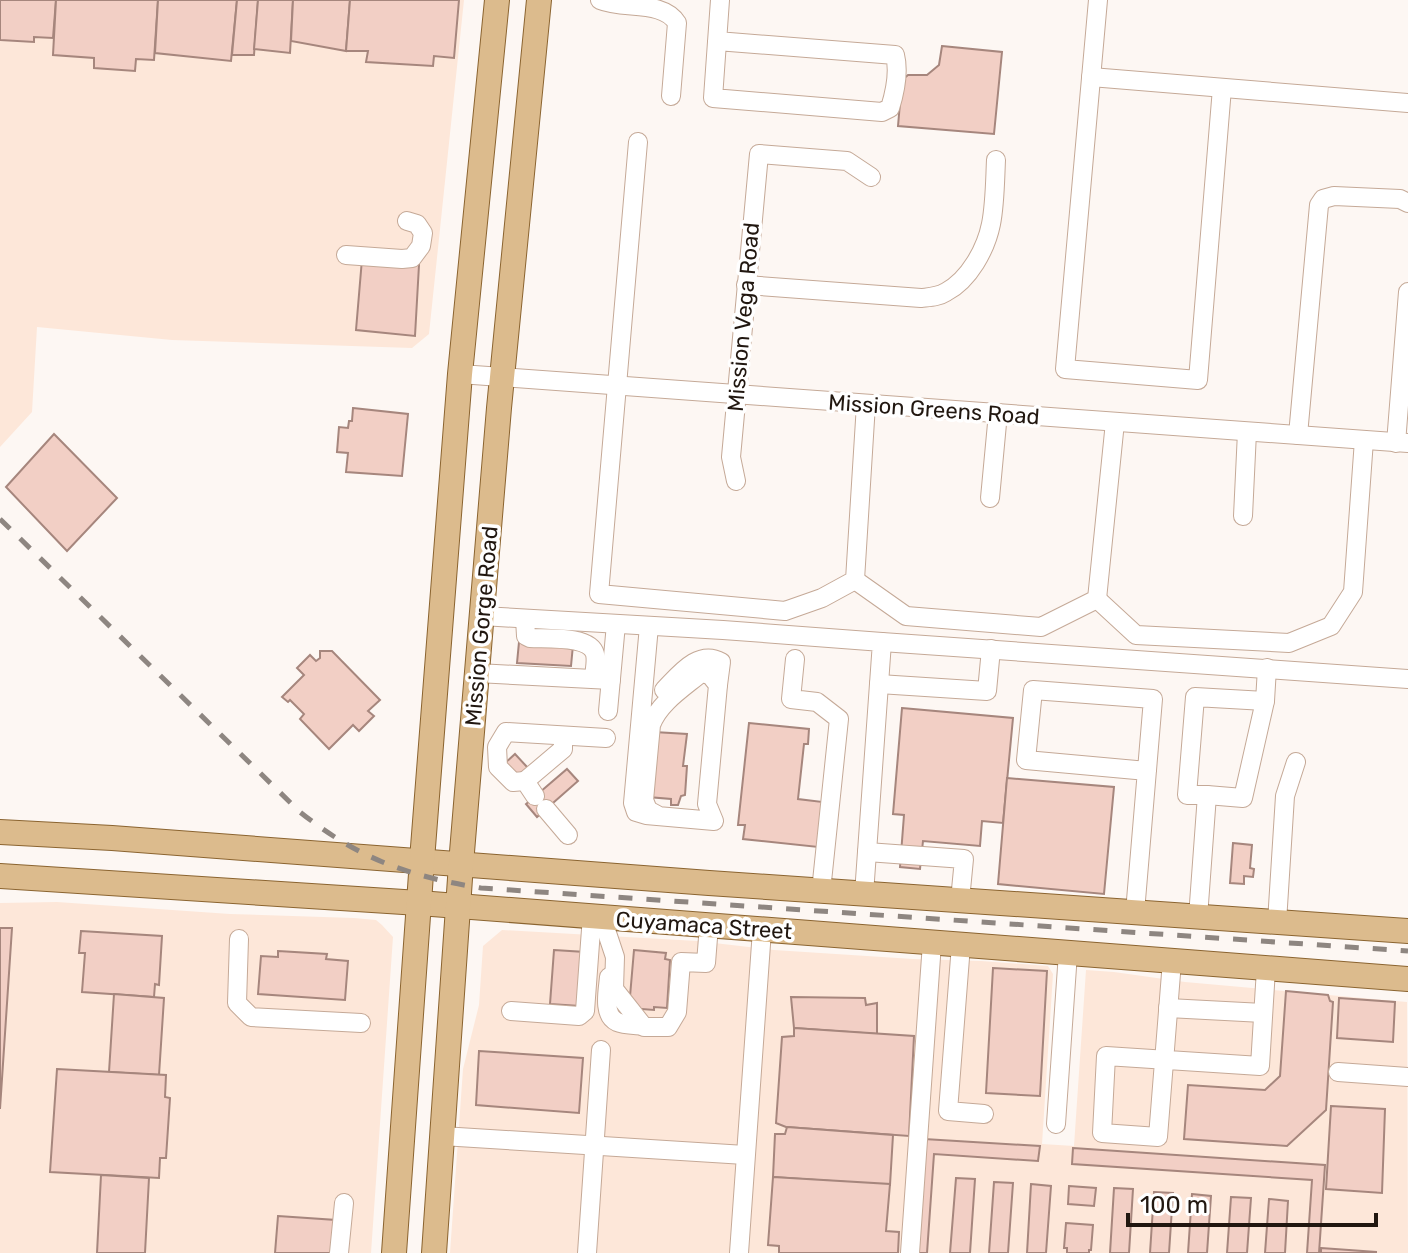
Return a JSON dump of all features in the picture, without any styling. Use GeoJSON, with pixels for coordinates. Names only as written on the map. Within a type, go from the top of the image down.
{"type":"FeatureCollection","features":[{"type":"Feature","properties":{"kind":"main road","name":"Mission Gorge Road"},"geometry":{"type":"LineString","coordinates":[[394,1253],[460,374],[497,0]]}},
{"type":"Feature","properties":{"kind":"main road","name":"Mission Gorge Road"},"geometry":{"type":"LineString","coordinates":[[434,1253],[477,673],[539,0]]}},
{"type":"Feature","properties":{"kind":"main road","name":"Cuyamaca Street"},"geometry":{"type":"LineString","coordinates":[[0,832],[1408,931]]}},
{"type":"Feature","properties":{"kind":"main road","name":"Cuyamaca Street"},"geometry":{"type":"LineString","coordinates":[[0,876],[458,906],[603,932],[709,925],[1408,979]]}},
{"type":"Feature","properties":{"kind":"street"},"geometry":{"type":"LineString","coordinates":[[600,0],[654,7],[673,15],[677,23],[671,96]]}},
{"type":"Feature","properties":{"kind":"street"},"geometry":{"type":"LineString","coordinates":[[717,41],[895,55],[894,96],[890,108],[882,112],[713,98],[717,41],[720,0]]}},
{"type":"Feature","properties":{"kind":"street"},"geometry":{"type":"LineString","coordinates":[[1098,0],[1065,369],[1198,380],[1222,88]]}},
{"type":"Feature","properties":{"kind":"street"},"geometry":{"type":"LineString","coordinates":[[1091,77],[1408,103]]}},
{"type":"Feature","properties":{"kind":"street"},"geometry":{"type":"LineString","coordinates":[[638,142],[599,594],[785,611],[822,598],[855,580]]}},
{"type":"Feature","properties":{"kind":"street","name":"Mission Vega Road"},"geometry":{"type":"LineString","coordinates":[[736,481],[731,457],[759,154],[847,161],[871,177]]}},
{"type":"Feature","properties":{"kind":"street"},"geometry":{"type":"LineString","coordinates":[[746,285],[921,298],[945,293],[974,263],[988,235],[996,160]]}},
{"type":"Feature","properties":{"kind":"street"},"geometry":{"type":"LineString","coordinates":[[1298,435],[1319,205],[1323,199],[1334,196],[1400,199],[1408,203]]}},
{"type":"Feature","properties":{"kind":"street"},"geometry":{"type":"LineString","coordinates":[[346,255],[412,258],[421,246],[423,233],[417,224],[407,221]]}},
{"type":"Feature","properties":{"kind":"street"},"geometry":{"type":"LineString","coordinates":[[1402,443],[1408,292]]}},
{"type":"Feature","properties":{"kind":"street","name":"Mission Greens Road"},"geometry":{"type":"LineString","coordinates":[[460,374],[1402,443]]}},
{"type":"Feature","properties":{"kind":"street"},"geometry":{"type":"LineString","coordinates":[[855,580],[866,404]]}},
{"type":"Feature","properties":{"kind":"street"},"geometry":{"type":"LineString","coordinates":[[990,498],[998,413]]}},
{"type":"Feature","properties":{"kind":"street"},"geometry":{"type":"LineString","coordinates":[[1097,599],[1115,422]]}},
{"type":"Feature","properties":{"kind":"street"},"geometry":{"type":"LineString","coordinates":[[1243,516],[1247,432]]}},
{"type":"Feature","properties":{"kind":"street"},"geometry":{"type":"LineString","coordinates":[[1097,599],[1136,635],[1289,643],[1331,626],[1353,592],[1364,440]]}},
{"type":"Feature","properties":{"kind":"street"},"geometry":{"type":"LineString","coordinates":[[855,580],[906,616],[1041,627],[1097,599]]}},
{"type":"Feature","properties":{"kind":"street"},"geometry":{"type":"LineString","coordinates":[[482,616],[1408,679]]}},
{"type":"Feature","properties":{"kind":"street"},"geometry":{"type":"LineString","coordinates":[[525,619],[525,633],[530,638],[580,640],[592,647],[608,711]]}},
{"type":"Feature","properties":{"kind":"street"},"geometry":{"type":"LineString","coordinates":[[602,680],[616,624]]}},
{"type":"Feature","properties":{"kind":"street"},"geometry":{"type":"LineString","coordinates":[[649,626],[633,803],[636,812],[659,816],[714,821],[707,804],[718,685],[710,675],[701,673],[655,714],[651,725],[644,800],[648,810],[659,816]]}},
{"type":"Feature","properties":{"kind":"street"},"geometry":{"type":"LineString","coordinates":[[864,894],[882,642]]}},
{"type":"Feature","properties":{"kind":"street"},"geometry":{"type":"LineString","coordinates":[[879,684],[987,691],[991,649]]}},
{"type":"Feature","properties":{"kind":"street"},"geometry":{"type":"LineString","coordinates":[[795,659],[791,699],[817,702],[839,719],[821,891]]}},
{"type":"Feature","properties":{"kind":"street"},"geometry":{"type":"LineString","coordinates":[[1265,701],[1195,697],[1187,795],[1243,798],[1265,701],[1267,668]]}},
{"type":"Feature","properties":{"kind":"street"},"geometry":{"type":"LineString","coordinates":[[477,673],[602,680]]}},
{"type":"Feature","properties":{"kind":"street"},"geometry":{"type":"LineString","coordinates":[[1135,912],[1147,771],[1153,699],[1033,690],[1026,760],[1147,771]]}},
{"type":"Feature","properties":{"kind":"street"},"geometry":{"type":"LineString","coordinates":[[568,835],[535,795],[513,782],[498,767],[497,747],[506,732],[606,738]]}},
{"type":"Feature","properties":{"kind":"street"},"geometry":{"type":"LineString","coordinates":[[535,795],[563,749],[563,736]]}},
{"type":"Feature","properties":{"kind":"street"},"geometry":{"type":"LineString","coordinates":[[1277,922],[1285,796],[1296,762]]}},
{"type":"Feature","properties":{"kind":"street"},"geometry":{"type":"LineString","coordinates":[[1198,917],[1207,795]]}},
{"type":"Feature","properties":{"kind":"street"},"geometry":{"type":"LineString","coordinates":[[867,852],[964,859],[960,900]]}},
{"type":"Feature","properties":{"kind":"street"},"geometry":{"type":"LineString","coordinates":[[603,932],[615,957],[614,989],[644,1026],[668,1027],[677,1012],[681,962],[706,963],[709,925]]}},
{"type":"Feature","properties":{"kind":"street"},"geometry":{"type":"LineString","coordinates":[[739,1253],[762,930]]}},
{"type":"Feature","properties":{"kind":"street"},"geometry":{"type":"LineString","coordinates":[[511,1011],[579,1016],[585,1011],[603,932]]}},
{"type":"Feature","properties":{"kind":"street"},"geometry":{"type":"LineString","coordinates":[[239,939],[237,1003],[251,1017],[361,1023]]}},
{"type":"Feature","properties":{"kind":"street"},"geometry":{"type":"LineString","coordinates":[[910,1253],[932,943]]}},
{"type":"Feature","properties":{"kind":"street"},"geometry":{"type":"LineString","coordinates":[[961,945],[948,1111],[984,1114]]}},
{"type":"Feature","properties":{"kind":"street"},"geometry":{"type":"LineString","coordinates":[[1056,1124],[1068,953]]}},
{"type":"Feature","properties":{"kind":"street"},"geometry":{"type":"LineString","coordinates":[[1172,961],[1168,1008],[1164,1059],[1158,1137],[1102,1133],[1106,1056],[1164,1059],[1260,1066],[1266,969]]}},
{"type":"Feature","properties":{"kind":"street"},"geometry":{"type":"LineString","coordinates":[[1168,1008],[1263,1013]]}},
{"type":"Feature","properties":{"kind":"street"},"geometry":{"type":"LineString","coordinates":[[587,1253],[601,1050]]}},
{"type":"Feature","properties":{"kind":"street"},"geometry":{"type":"LineString","coordinates":[[1338,1072],[1408,1077]]}},
{"type":"Feature","properties":{"kind":"street"},"geometry":{"type":"LineString","coordinates":[[442,1136],[745,1155]]}},
{"type":"Feature","properties":{"kind":"street"},"geometry":{"type":"LineString","coordinates":[[339,1253],[344,1203]]}},
{"type":"Feature","properties":{"kind":"shaded area"},"geometry":{"type":"Polygon","coordinates":[[[0,0],[464,0],[429,334],[412,348],[172,340],[37,327],[32,412],[0,447],[0,0]]]}},
{"type":"Feature","properties":{"kind":"shaded area"},"geometry":{"type":"Polygon","coordinates":[[[57,902],[376,920],[393,937],[371,1253],[0,1253],[0,903],[57,902]]]}},
{"type":"Feature","properties":{"kind":"shaded area"},"geometry":{"type":"Polygon","coordinates":[[[502,930],[1048,966],[1053,974],[1042,1144],[1074,1146],[1086,970],[1407,1002],[1408,1253],[450,1253],[463,1069],[479,1005],[483,946],[502,930]]]}},
{"type":"Feature","properties":{"kind":"building"},"geometry":{"type":"Polygon","coordinates":[[[0,0],[56,0],[53,38],[34,37],[34,42],[0,40],[0,0]]]}},
{"type":"Feature","properties":{"kind":"building"},"geometry":{"type":"Polygon","coordinates":[[[56,0],[158,0],[154,60],[136,59],[135,71],[94,68],[94,58],[53,55],[56,0]]]}},
{"type":"Feature","properties":{"kind":"building"},"geometry":{"type":"Polygon","coordinates":[[[158,0],[237,0],[231,61],[155,53],[158,0]]]}},
{"type":"Feature","properties":{"kind":"building"},"geometry":{"type":"Polygon","coordinates":[[[237,0],[258,0],[254,55],[232,55],[237,0]]]}},
{"type":"Feature","properties":{"kind":"building"},"geometry":{"type":"Polygon","coordinates":[[[258,0],[293,0],[290,53],[254,49],[258,0]]]}},
{"type":"Feature","properties":{"kind":"building"},"geometry":{"type":"Polygon","coordinates":[[[293,0],[350,0],[346,51],[291,41],[293,0]]]}},
{"type":"Feature","properties":{"kind":"building"},"geometry":{"type":"Polygon","coordinates":[[[350,0],[459,0],[454,58],[434,56],[433,66],[366,62],[368,51],[346,51],[350,0]]]}},
{"type":"Feature","properties":{"kind":"building"},"geometry":{"type":"Polygon","coordinates":[[[942,46],[1002,52],[994,134],[898,126],[902,80],[908,75],[927,75],[939,65],[942,46]]]}},
{"type":"Feature","properties":{"kind":"building"},"geometry":{"type":"Polygon","coordinates":[[[362,259],[419,265],[415,336],[356,330],[362,259]]]}},
{"type":"Feature","properties":{"kind":"building"},"geometry":{"type":"Polygon","coordinates":[[[353,408],[408,414],[402,476],[346,472],[348,453],[337,452],[339,427],[348,428],[353,408]]]}},
{"type":"Feature","properties":{"kind":"building"},"geometry":{"type":"Polygon","coordinates":[[[54,434],[117,498],[67,551],[6,487],[54,434]]]}},
{"type":"Feature","properties":{"kind":"building"},"geometry":{"type":"Polygon","coordinates":[[[519,642],[573,645],[571,666],[517,663],[519,642]]]}},
{"type":"Feature","properties":{"kind":"building"},"geometry":{"type":"Polygon","coordinates":[[[320,651],[332,651],[380,700],[368,711],[374,716],[359,731],[353,725],[329,749],[300,719],[304,714],[290,700],[288,702],[282,697],[304,675],[297,668],[310,655],[316,661],[320,658],[320,651]]]}},
{"type":"Feature","properties":{"kind":"building"},"geometry":{"type":"Polygon","coordinates":[[[902,708],[1013,718],[1003,823],[982,821],[980,846],[923,841],[920,869],[900,867],[904,815],[893,814],[902,708]]]}},
{"type":"Feature","properties":{"kind":"building"},"geometry":{"type":"Polygon","coordinates":[[[749,723],[809,729],[808,744],[804,744],[798,799],[823,802],[818,847],[743,839],[745,825],[738,825],[749,723]]]}},
{"type":"Feature","properties":{"kind":"building"},"geometry":{"type":"Polygon","coordinates":[[[654,732],[687,734],[683,766],[687,766],[685,795],[681,796],[678,805],[671,805],[671,799],[648,797],[654,732]]]}},
{"type":"Feature","properties":{"kind":"building"},"geometry":{"type":"Polygon","coordinates":[[[515,754],[528,768],[517,777],[505,763],[515,754]]]}},
{"type":"Feature","properties":{"kind":"building"},"geometry":{"type":"Polygon","coordinates":[[[567,769],[578,781],[537,817],[526,804],[567,769]]]}},
{"type":"Feature","properties":{"kind":"building"},"geometry":{"type":"Polygon","coordinates":[[[1007,778],[1114,787],[1104,894],[998,884],[1007,778]]]}},
{"type":"Feature","properties":{"kind":"building"},"geometry":{"type":"Polygon","coordinates":[[[1233,843],[1252,845],[1250,868],[1254,869],[1253,877],[1244,876],[1244,884],[1230,883],[1233,843]]]}},
{"type":"Feature","properties":{"kind":"building"},"geometry":{"type":"Polygon","coordinates":[[[0,928],[12,928],[0,1109],[0,928]]]}},
{"type":"Feature","properties":{"kind":"building"},"geometry":{"type":"Polygon","coordinates":[[[81,931],[162,936],[159,985],[155,984],[154,997],[82,992],[85,953],[79,953],[81,931]]]}},
{"type":"Feature","properties":{"kind":"building"},"geometry":{"type":"Polygon","coordinates":[[[554,950],[585,952],[580,1006],[550,1004],[554,950]]]}},
{"type":"Feature","properties":{"kind":"building"},"geometry":{"type":"Polygon","coordinates":[[[634,950],[666,953],[665,959],[670,960],[667,1008],[629,1008],[634,950]]]}},
{"type":"Feature","properties":{"kind":"building"},"geometry":{"type":"Polygon","coordinates":[[[278,951],[327,954],[326,959],[348,961],[345,1000],[258,994],[261,956],[278,957],[278,951]]]}},
{"type":"Feature","properties":{"kind":"building"},"geometry":{"type":"Polygon","coordinates":[[[993,968],[1047,971],[1040,1096],[986,1093],[993,968]]]}},
{"type":"Feature","properties":{"kind":"building"},"geometry":{"type":"Polygon","coordinates":[[[1286,991],[1328,995],[1333,1002],[1326,1110],[1287,1146],[1184,1139],[1188,1085],[1265,1090],[1280,1076],[1286,991]]]}},
{"type":"Feature","properties":{"kind":"building"},"geometry":{"type":"Polygon","coordinates":[[[114,994],[164,998],[159,1075],[109,1072],[114,994]]]}},
{"type":"Feature","properties":{"kind":"building"},"geometry":{"type":"Polygon","coordinates":[[[791,997],[865,998],[866,1005],[877,1003],[877,1034],[794,1028],[791,997]]]}},
{"type":"Feature","properties":{"kind":"building"},"geometry":{"type":"Polygon","coordinates":[[[1339,998],[1395,1002],[1393,1042],[1337,1038],[1339,998]]]}},
{"type":"Feature","properties":{"kind":"building"},"geometry":{"type":"Polygon","coordinates":[[[794,1028],[914,1036],[909,1136],[786,1127],[776,1123],[782,1037],[794,1036],[794,1028]]]}},
{"type":"Feature","properties":{"kind":"building"},"geometry":{"type":"Polygon","coordinates":[[[479,1051],[583,1058],[579,1113],[476,1105],[479,1051]]]}},
{"type":"Feature","properties":{"kind":"building"},"geometry":{"type":"Polygon","coordinates":[[[57,1069],[166,1075],[165,1097],[170,1098],[166,1158],[160,1158],[159,1178],[50,1172],[57,1069]]]}},
{"type":"Feature","properties":{"kind":"building"},"geometry":{"type":"Polygon","coordinates":[[[1331,1106],[1385,1109],[1382,1193],[1326,1189],[1331,1106]]]}},
{"type":"Feature","properties":{"kind":"building"},"geometry":{"type":"Polygon","coordinates":[[[787,1127],[893,1135],[890,1185],[773,1177],[775,1134],[785,1134],[787,1127]]]}},
{"type":"Feature","properties":{"kind":"building"},"geometry":{"type":"Polygon","coordinates":[[[924,1139],[1040,1146],[1038,1161],[934,1154],[927,1253],[916,1253],[924,1139]]]}},
{"type":"Feature","properties":{"kind":"building"},"geometry":{"type":"Polygon","coordinates":[[[1073,1148],[1325,1165],[1319,1253],[1307,1253],[1312,1180],[1072,1164],[1073,1148]]]}},
{"type":"Feature","properties":{"kind":"building"},"geometry":{"type":"Polygon","coordinates":[[[101,1175],[149,1178],[145,1253],[97,1253],[101,1175]]]}},
{"type":"Feature","properties":{"kind":"building"},"geometry":{"type":"Polygon","coordinates":[[[773,1177],[890,1184],[886,1231],[899,1232],[898,1253],[779,1253],[779,1246],[768,1245],[773,1177]]]}},
{"type":"Feature","properties":{"kind":"building"},"geometry":{"type":"Polygon","coordinates":[[[956,1178],[975,1179],[970,1253],[950,1253],[956,1178]]]}},
{"type":"Feature","properties":{"kind":"building"},"geometry":{"type":"Polygon","coordinates":[[[994,1182],[1013,1183],[1008,1253],[989,1253],[994,1182]]]}},
{"type":"Feature","properties":{"kind":"building"},"geometry":{"type":"Polygon","coordinates":[[[1031,1184],[1051,1186],[1046,1253],[1027,1253],[1031,1184]]]}},
{"type":"Feature","properties":{"kind":"building"},"geometry":{"type":"Polygon","coordinates":[[[1069,1186],[1096,1188],[1094,1206],[1068,1204],[1069,1186]]]}},
{"type":"Feature","properties":{"kind":"building"},"geometry":{"type":"Polygon","coordinates":[[[1114,1188],[1133,1189],[1129,1253],[1110,1253],[1114,1188]]]}},
{"type":"Feature","properties":{"kind":"building"},"geometry":{"type":"Polygon","coordinates":[[[1154,1192],[1173,1193],[1169,1253],[1150,1253],[1154,1192]]]}},
{"type":"Feature","properties":{"kind":"building"},"geometry":{"type":"Polygon","coordinates":[[[1192,1194],[1211,1196],[1207,1253],[1188,1253],[1192,1194]]]}},
{"type":"Feature","properties":{"kind":"building"},"geometry":{"type":"Polygon","coordinates":[[[1231,1197],[1251,1198],[1247,1253],[1227,1253],[1231,1197]]]}},
{"type":"Feature","properties":{"kind":"building"},"geometry":{"type":"Polygon","coordinates":[[[1269,1199],[1288,1201],[1285,1253],[1265,1253],[1269,1199]]]}},
{"type":"Feature","properties":{"kind":"building"},"geometry":{"type":"Polygon","coordinates":[[[278,1216],[336,1220],[333,1253],[275,1253],[278,1216]]]}},
{"type":"Feature","properties":{"kind":"building"},"geometry":{"type":"Polygon","coordinates":[[[1066,1223],[1093,1225],[1089,1253],[1067,1253],[1067,1248],[1064,1248],[1066,1223]]]}},
{"type":"Feature","properties":{"kind":"building"},"geometry":{"type":"Polygon","coordinates":[[[1321,1248],[1376,1252],[1376,1253],[1321,1253],[1321,1248]]]}},
{"type":"Feature","properties":{"kind":"railway"},"geometry":{"type":"LineString","coordinates":[[0,519],[300,812],[364,854],[407,871],[481,888],[1408,951]]}}]}
